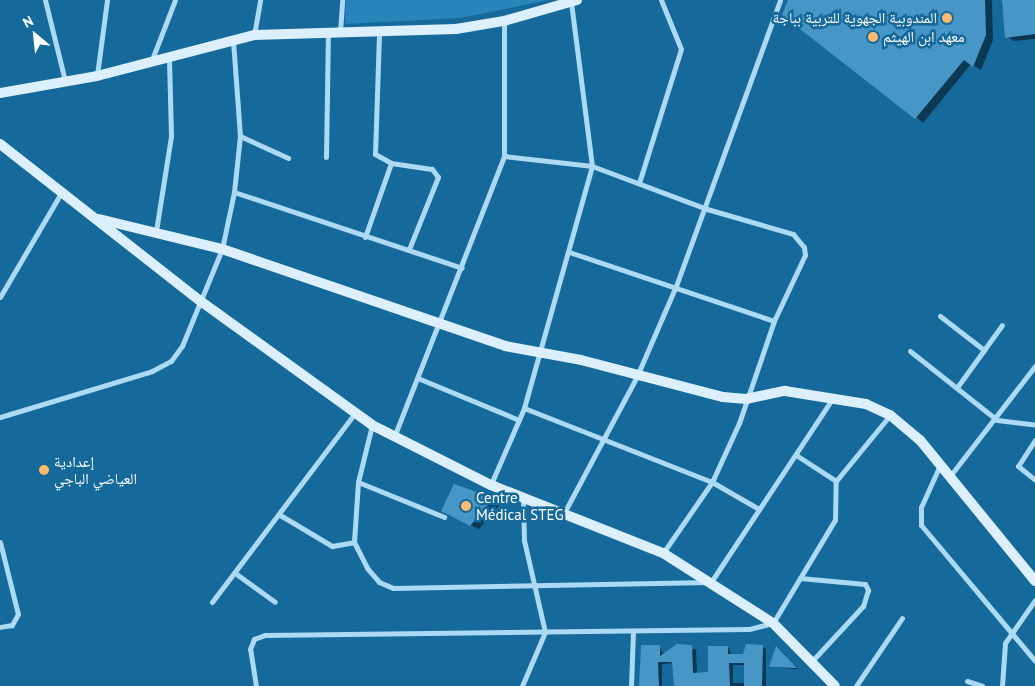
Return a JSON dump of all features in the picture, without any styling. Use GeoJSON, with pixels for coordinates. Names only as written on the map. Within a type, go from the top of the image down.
{"type":"FeatureCollection","features":[{"type":"Feature","properties":{"kind":"street"},"geometry":{"type":"LineString","coordinates":[[45,0],[65,81]]}},
{"type":"Feature","properties":{"kind":"street"},"geometry":{"type":"LineString","coordinates":[[97,76],[107,0]]}},
{"type":"Feature","properties":{"kind":"street"},"geometry":{"type":"LineString","coordinates":[[151,63],[175,0]]}},
{"type":"Feature","properties":{"kind":"street"},"geometry":{"type":"LineString","coordinates":[[254,35],[260,0]]}},
{"type":"Feature","properties":{"kind":"street"},"geometry":{"type":"LineString","coordinates":[[340,33],[342,0]]}},
{"type":"Feature","properties":{"kind":"street"},"geometry":{"type":"LineString","coordinates":[[639,183],[680,48],[661,0]]}},
{"type":"Feature","properties":{"kind":"street"},"geometry":{"type":"LineString","coordinates":[[564,514],[602,436],[638,376],[676,286],[707,209],[780,0]]}},
{"type":"Feature","properties":{"kind":"street"},"geometry":{"type":"LineString","coordinates":[[0,93],[97,76],[169,59],[254,35],[379,34],[504,21],[574,1],[592,166],[569,252],[538,351],[524,408],[491,485]]}},
{"type":"Feature","properties":{"kind":"street"},"geometry":{"type":"LineString","coordinates":[[393,437],[420,379],[504,156],[504,21]]}},
{"type":"Feature","properties":{"kind":"street"},"geometry":{"type":"LineString","coordinates":[[326,157],[328,33]]}},
{"type":"Feature","properties":{"kind":"street"},"geometry":{"type":"LineString","coordinates":[[379,34],[374,151],[380,159],[391,163],[432,169],[438,177],[409,249]]}},
{"type":"Feature","properties":{"kind":"street"},"geometry":{"type":"LineString","coordinates":[[0,417],[56,403],[171,361],[182,346],[199,300],[222,249],[234,192],[240,136],[233,41]]}},
{"type":"Feature","properties":{"kind":"street"},"geometry":{"type":"LineString","coordinates":[[156,231],[171,136],[169,59]]}},
{"type":"Feature","properties":{"kind":"street"},"geometry":{"type":"LineString","coordinates":[[240,136],[288,158]]}},
{"type":"Feature","properties":{"kind":"street"},"geometry":{"type":"LineString","coordinates":[[0,144],[61,193],[99,219],[199,300],[372,425],[491,485],[663,553],[773,623],[835,686]]}},
{"type":"Feature","properties":{"kind":"street"},"geometry":{"type":"LineString","coordinates":[[504,156],[592,166],[707,209],[793,234],[800,240],[805,255],[774,321],[746,399],[712,482],[663,553]]}},
{"type":"Feature","properties":{"kind":"street"},"geometry":{"type":"LineString","coordinates":[[365,236],[391,163]]}},
{"type":"Feature","properties":{"kind":"street"},"geometry":{"type":"LineString","coordinates":[[234,192],[462,268]]}},
{"type":"Feature","properties":{"kind":"street"},"geometry":{"type":"LineString","coordinates":[[0,297],[61,193]]}},
{"type":"Feature","properties":{"kind":"street"},"geometry":{"type":"LineString","coordinates":[[99,219],[156,231],[222,249],[440,326],[505,346],[538,351],[638,376],[746,399],[775,391],[834,396],[890,415],[940,464],[1035,581]]}},
{"type":"Feature","properties":{"kind":"street"},"geometry":{"type":"LineString","coordinates":[[569,252],[676,286],[774,321]]}},
{"type":"Feature","properties":{"kind":"street"},"geometry":{"type":"LineString","coordinates":[[940,316],[984,350]]}},
{"type":"Feature","properties":{"kind":"street"},"geometry":{"type":"LineString","coordinates":[[958,386],[1002,325]]}},
{"type":"Feature","properties":{"kind":"street"},"geometry":{"type":"LineString","coordinates":[[910,351],[958,386],[997,420],[1035,425]]}},
{"type":"Feature","properties":{"kind":"street"},"geometry":{"type":"LineString","coordinates":[[950,476],[997,420],[1035,366]]}},
{"type":"Feature","properties":{"kind":"street"},"geometry":{"type":"LineString","coordinates":[[420,379],[519,420]]}},
{"type":"Feature","properties":{"kind":"street"},"geometry":{"type":"LineString","coordinates":[[711,582],[748,530],[757,508],[796,455],[834,396]]}},
{"type":"Feature","properties":{"kind":"street"},"geometry":{"type":"LineString","coordinates":[[524,408],[602,436],[712,482],[757,508]]}},
{"type":"Feature","properties":{"kind":"street"},"geometry":{"type":"LineString","coordinates":[[212,602],[280,515],[356,412]]}},
{"type":"Feature","properties":{"kind":"street"},"geometry":{"type":"LineString","coordinates":[[256,686],[250,649],[254,639],[265,635],[749,629],[773,623],[835,520],[836,481],[890,415]]}},
{"type":"Feature","properties":{"kind":"street"},"geometry":{"type":"LineString","coordinates":[[372,425],[358,482],[354,542],[367,568],[379,582],[393,588],[711,582]]}},
{"type":"Feature","properties":{"kind":"street"},"geometry":{"type":"LineString","coordinates":[[1035,440],[1018,466],[1035,480]]}},
{"type":"Feature","properties":{"kind":"street"},"geometry":{"type":"LineString","coordinates":[[796,455],[836,481]]}},
{"type":"Feature","properties":{"kind":"street"},"geometry":{"type":"LineString","coordinates":[[940,464],[921,507],[921,525],[1035,661]]}},
{"type":"Feature","properties":{"kind":"street"},"geometry":{"type":"LineString","coordinates":[[358,482],[444,517]]}},
{"type":"Feature","properties":{"kind":"street"},"geometry":{"type":"LineString","coordinates":[[522,686],[545,632],[538,586],[524,540],[523,499]]}},
{"type":"Feature","properties":{"kind":"street"},"geometry":{"type":"LineString","coordinates":[[280,515],[332,546],[354,542]]}},
{"type":"Feature","properties":{"kind":"street"},"geometry":{"type":"LineString","coordinates":[[0,542],[18,614],[12,625],[0,627]]}},
{"type":"Feature","properties":{"kind":"street"},"geometry":{"type":"LineString","coordinates":[[235,573],[275,602]]}},
{"type":"Feature","properties":{"kind":"street"},"geometry":{"type":"LineString","coordinates":[[800,578],[865,584],[868,590],[863,606],[812,661]]}},
{"type":"Feature","properties":{"kind":"street"},"geometry":{"type":"LineString","coordinates":[[1002,686],[1002,658],[1010,632],[1035,600]]}},
{"type":"Feature","properties":{"kind":"street"},"geometry":{"type":"LineString","coordinates":[[856,686],[902,618]]}},
{"type":"Feature","properties":{"kind":"street"},"geometry":{"type":"LineString","coordinates":[[631,686],[633,631]]}},
{"type":"Feature","properties":{"kind":"street"},"geometry":{"type":"LineString","coordinates":[[967,681],[982,686]]}},
{"type":"Feature","properties":{"kind":"shaded area"},"geometry":{"type":"Polygon","coordinates":[[[346,0],[549,0],[460,18],[345,24],[346,0]]]}},
{"type":"Feature","properties":{"kind":"building","name":"معهد ابن الهيثم"},"geometry":{"type":"Polygon","coordinates":[[[788,0],[985,0],[986,35],[973,67],[964,60],[915,119],[782,15],[788,0]]]}},
{"type":"Feature","properties":{"kind":"building"},"geometry":{"type":"Polygon","coordinates":[[[1002,0],[1035,0],[1035,34],[1005,38],[1002,0]]]}},
{"type":"Feature","properties":{"kind":"building","name":"Centre Médical STEG"},"geometry":{"type":"Polygon","coordinates":[[[454,484],[494,498],[470,526],[441,511],[454,484]]]}},
{"type":"Feature","properties":{"kind":"building"},"geometry":{"type":"Polygon","coordinates":[[[677,644],[692,645],[693,673],[708,672],[708,646],[728,646],[728,654],[743,654],[746,644],[763,645],[762,686],[744,686],[744,663],[729,663],[730,686],[674,686],[672,662],[658,662],[659,686],[639,686],[641,645],[660,645],[660,656],[677,644]]]}},
{"type":"Feature","properties":{"kind":"building"},"geometry":{"type":"Polygon","coordinates":[[[776,646],[797,668],[769,667],[776,646]]]}},
{"type":"Feature","properties":{"kind":"place","name":"المندوبية الجهوية للتربية بباجة"},"geometry":{"type":"Point","coordinates":[947,18]}},
{"type":"Feature","properties":{"kind":"place","name":"معهد ابن الهيثم"},"geometry":{"type":"Point","coordinates":[873,37]}},
{"type":"Feature","properties":{"kind":"place","name":"إعدادية العياضي الباجي"},"geometry":{"type":"Point","coordinates":[44,470]}},
{"type":"Feature","properties":{"kind":"place","name":"Centre Médical STEG"},"geometry":{"type":"Point","coordinates":[466,506]}}]}
